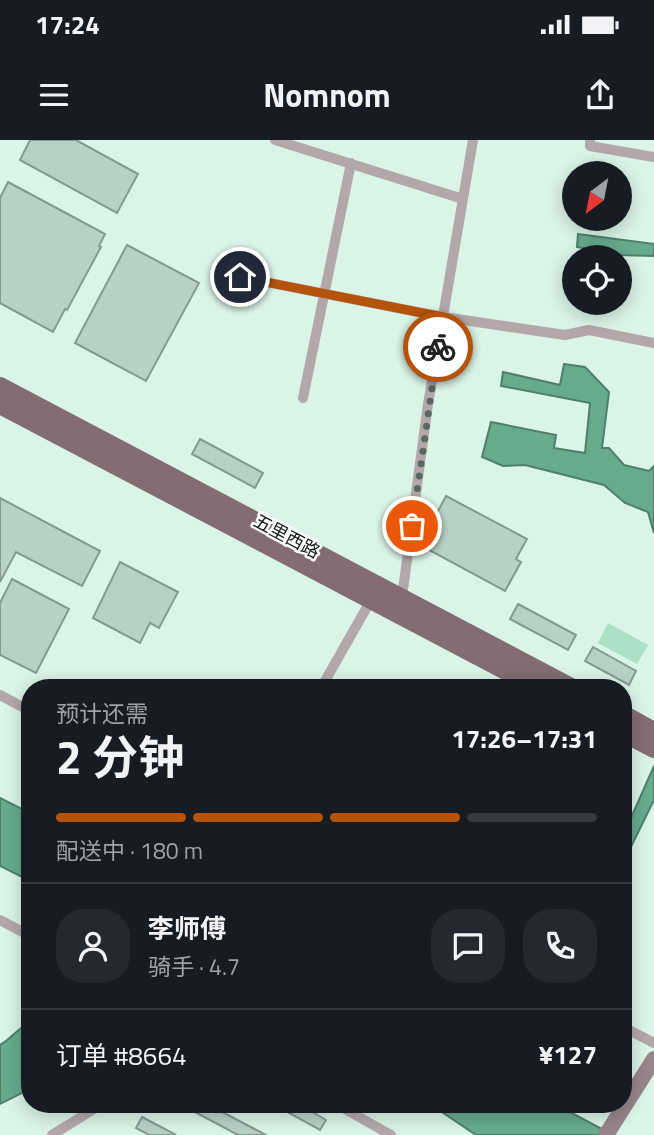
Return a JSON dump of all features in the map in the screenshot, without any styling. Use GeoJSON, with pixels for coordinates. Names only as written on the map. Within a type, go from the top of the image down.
{"type":"FeatureCollection","features":[{"type":"Feature","properties":{"kind":"main road","name":"五里西路"},"geometry":{"type":"LineString","coordinates":[[0,386],[556,679]]}},
{"type":"Feature","properties":{"kind":"main road","name":"五里西路"},"geometry":{"type":"LineString","coordinates":[[0,405],[521,679]]}},
{"type":"Feature","properties":{"kind":"main road"},"geometry":{"type":"LineString","coordinates":[[632,719],[654,731]]}},
{"type":"Feature","properties":{"kind":"main road"},"geometry":{"type":"LineString","coordinates":[[632,738],[654,749]]}},
{"type":"Feature","properties":{"kind":"main road"},"geometry":{"type":"LineString","coordinates":[[632,1094],[654,1059]]}},
{"type":"Feature","properties":{"kind":"main road"},"geometry":{"type":"LineString","coordinates":[[610,1129],[620,1113]]}},
{"type":"Feature","properties":{"kind":"street"},"geometry":{"type":"LineString","coordinates":[[275,140],[463,199]]}},
{"type":"Feature","properties":{"kind":"street"},"geometry":{"type":"LineString","coordinates":[[402,597],[428,404],[472,140]]}},
{"type":"Feature","properties":{"kind":"street"},"geometry":{"type":"LineString","coordinates":[[590,140],[590,146],[654,157]]}},
{"type":"Feature","properties":{"kind":"street"},"geometry":{"type":"LineString","coordinates":[[303,398],[351,163]]}},
{"type":"Feature","properties":{"kind":"street"},"geometry":{"type":"LineString","coordinates":[[240,277],[443,317],[565,335],[589,331],[654,343]]}},
{"type":"Feature","properties":{"kind":"street"},"geometry":{"type":"LineString","coordinates":[[326,679],[371,600]]}},
{"type":"Feature","properties":{"kind":"street"},"geometry":{"type":"LineString","coordinates":[[0,695],[21,706]]}},
{"type":"Feature","properties":{"kind":"street"},"geometry":{"type":"LineString","coordinates":[[0,920],[21,931]]}},
{"type":"Feature","properties":{"kind":"street"},"geometry":{"type":"LineString","coordinates":[[632,1032],[654,1043]]}},
{"type":"Feature","properties":{"kind":"street"},"geometry":{"type":"LineString","coordinates":[[52,1135],[87,1113]]}},
{"type":"Feature","properties":{"kind":"street"},"geometry":{"type":"LineString","coordinates":[[352,1113],[391,1135]]}},
{"type":"Feature","properties":{"kind":"shaded area"},"geometry":{"type":"Polygon","coordinates":[[[578,234],[654,244],[654,256],[632,255],[632,245],[577,245],[578,234]]]}},
{"type":"Feature","properties":{"kind":"shaded area"},"geometry":{"type":"Polygon","coordinates":[[[564,364],[585,367],[609,392],[602,448],[609,448],[624,465],[649,471],[654,466],[654,533],[648,512],[625,503],[604,485],[525,465],[503,466],[482,457],[491,422],[556,435],[554,448],[585,453],[590,403],[501,386],[503,372],[560,385],[564,364]]]}},
{"type":"Feature","properties":{"kind":"shaded area"},"geometry":{"type":"Polygon","coordinates":[[[608,623],[648,645],[637,664],[598,643],[608,623]]]}},
{"type":"Feature","properties":{"kind":"shaded area"},"geometry":{"type":"Polygon","coordinates":[[[654,766],[654,800],[632,845],[632,816],[654,766]]]}},
{"type":"Feature","properties":{"kind":"shaded area"},"geometry":{"type":"Polygon","coordinates":[[[0,798],[21,808],[21,876],[0,866],[0,798]]]}},
{"type":"Feature","properties":{"kind":"shaded area"},"geometry":{"type":"Polygon","coordinates":[[[21,1029],[21,1094],[0,1104],[0,1045],[21,1029]]]}},
{"type":"Feature","properties":{"kind":"shaded area"},"geometry":{"type":"Polygon","coordinates":[[[443,1113],[572,1113],[613,1135],[476,1135],[443,1113]]]}},
{"type":"Feature","properties":{"kind":"building"},"geometry":{"type":"Polygon","coordinates":[[[30,140],[76,140],[138,174],[117,213],[20,160],[30,140]]]}},
{"type":"Feature","properties":{"kind":"building"},"geometry":{"type":"Polygon","coordinates":[[[8,182],[105,234],[99,246],[101,247],[53,332],[0,303],[0,198],[8,182]]]}},
{"type":"Feature","properties":{"kind":"building"},"geometry":{"type":"Polygon","coordinates":[[[127,245],[199,283],[146,381],[75,343],[127,245]]]}},
{"type":"Feature","properties":{"kind":"building"},"geometry":{"type":"Polygon","coordinates":[[[200,439],[263,473],[255,488],[192,454],[200,439]]]}},
{"type":"Feature","properties":{"kind":"building"},"geometry":{"type":"Polygon","coordinates":[[[446,496],[527,539],[516,559],[521,562],[505,591],[420,545],[446,496]]]}},
{"type":"Feature","properties":{"kind":"building"},"geometry":{"type":"Polygon","coordinates":[[[0,498],[100,551],[82,586],[16,552],[0,582],[0,498]]]}},
{"type":"Feature","properties":{"kind":"building"},"geometry":{"type":"Polygon","coordinates":[[[120,562],[178,592],[159,628],[150,623],[140,643],[93,618],[120,562]]]}},
{"type":"Feature","properties":{"kind":"building"},"geometry":{"type":"Polygon","coordinates":[[[12,579],[69,609],[36,673],[0,655],[0,603],[12,579]]]}},
{"type":"Feature","properties":{"kind":"building"},"geometry":{"type":"Polygon","coordinates":[[[518,604],[576,635],[568,650],[510,619],[518,604]]]}},
{"type":"Feature","properties":{"kind":"building"},"geometry":{"type":"Polygon","coordinates":[[[593,647],[636,671],[632,679],[618,679],[585,661],[593,647]]]}},
{"type":"Feature","properties":{"kind":"building"},"geometry":{"type":"Polygon","coordinates":[[[197,1113],[224,1113],[266,1135],[238,1135],[197,1113]]]}},
{"type":"Feature","properties":{"kind":"building"},"geometry":{"type":"Polygon","coordinates":[[[289,1113],[314,1113],[326,1120],[320,1130],[289,1113]]]}},
{"type":"Feature","properties":{"kind":"building"},"geometry":{"type":"Polygon","coordinates":[[[142,1117],[176,1135],[149,1135],[136,1128],[142,1117]]]}},
{"type":"Feature","properties":{"kind":"way so far"},"geometry":{"type":"LineString","coordinates":[[412,526],[438,347]]}},
{"type":"Feature","properties":{"kind":"route"},"geometry":{"type":"LineString","coordinates":[[240,277],[443,317],[438,347]]}}]}
